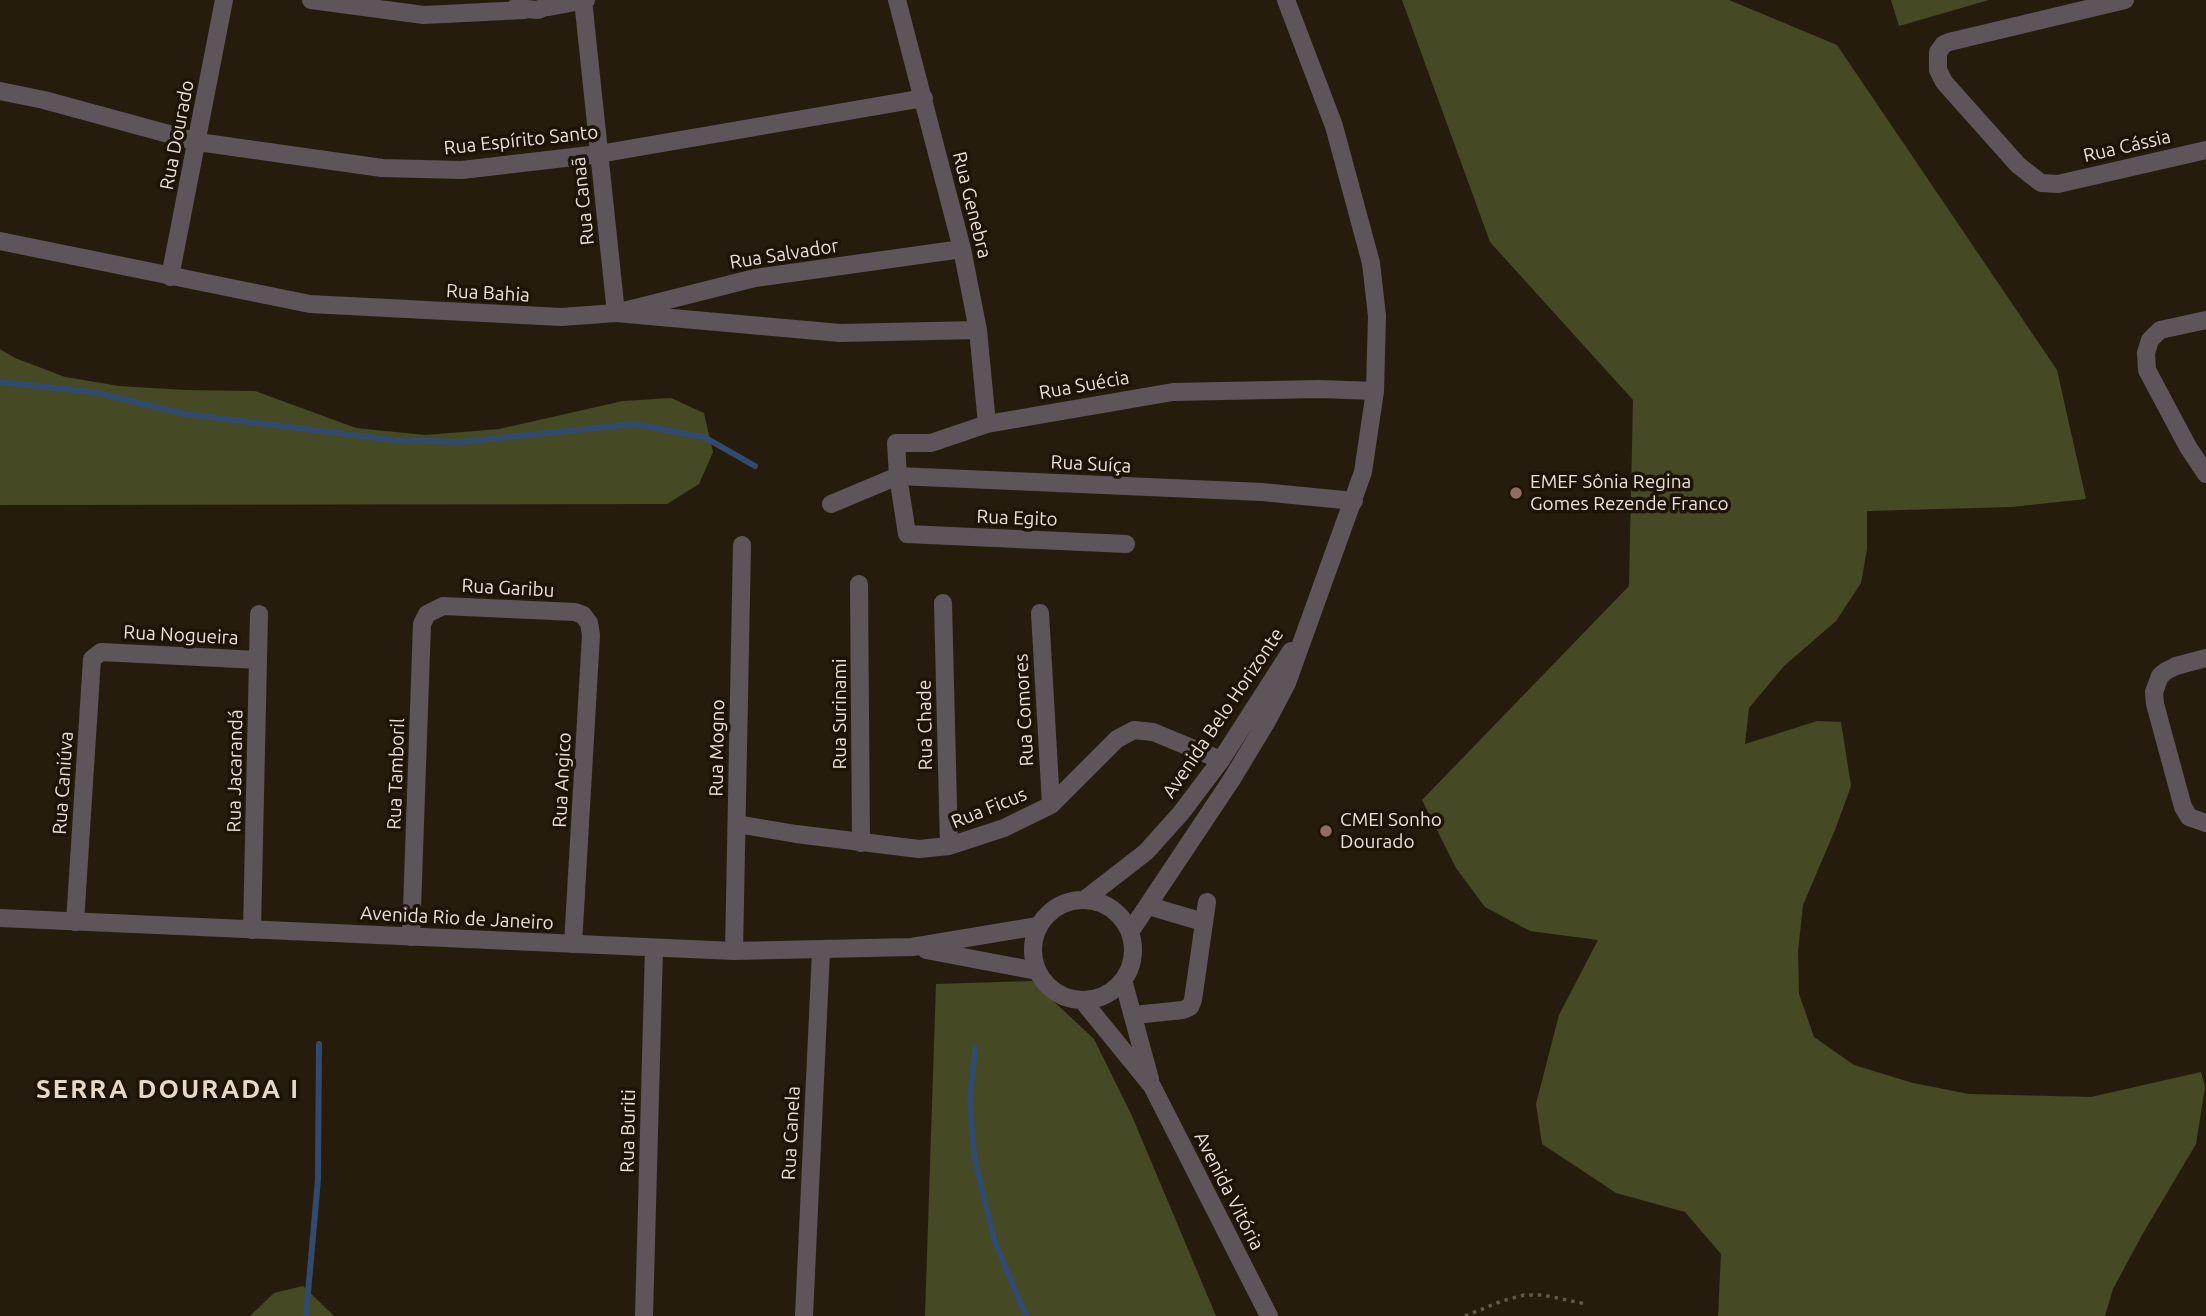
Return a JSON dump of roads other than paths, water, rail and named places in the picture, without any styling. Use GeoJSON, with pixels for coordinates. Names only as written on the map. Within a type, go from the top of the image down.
{"type":"FeatureCollection","features":[{"type":"Feature","properties":{"kind":"street","name":"Rua Dourado"},"geometry":{"type":"LineString","coordinates":[[170,277],[224,0]]}},
{"type":"Feature","properties":{"kind":"street"},"geometry":{"type":"LineString","coordinates":[[312,0],[424,15],[525,10],[584,0]]}},
{"type":"Feature","properties":{"kind":"street"},"geometry":{"type":"LineString","coordinates":[[500,0],[525,10]]}},
{"type":"Feature","properties":{"kind":"street","name":"Rua Canaã"},"geometry":{"type":"LineString","coordinates":[[584,0],[616,313]]}},
{"type":"Feature","properties":{"kind":"street","name":"Rua Genebra"},"geometry":{"type":"LineString","coordinates":[[897,0],[962,249],[978,330],[987,424]]}},
{"type":"Feature","properties":{"kind":"street","name":"Avenida Belo Horizonte"},"geometry":{"type":"LineString","coordinates":[[1130,932],[1267,721],[1287,683],[1363,472],[1376,391],[1377,316],[1371,263],[1334,126],[1286,0]]}},
{"type":"Feature","properties":{"kind":"street","name":"Rua Cássia"},"geometry":{"type":"LineString","coordinates":[[2125,0],[1955,39],[1944,44],[1938,57],[1938,70],[1944,82],[2031,177],[2041,183],[2058,184],[2206,150]]}},
{"type":"Feature","properties":{"kind":"street","name":"Rua Espírito Santo"},"geometry":{"type":"LineString","coordinates":[[0,92],[44,100],[198,142],[382,168],[448,170],[599,154],[923,98]]}},
{"type":"Feature","properties":{"kind":"street","name":"Rua Bahia"},"geometry":{"type":"LineString","coordinates":[[0,241],[310,304],[561,317],[616,313],[840,333],[978,330]]}},
{"type":"Feature","properties":{"kind":"street","name":"Rua Salvador"},"geometry":{"type":"LineString","coordinates":[[616,313],[755,278],[962,249]]}},
{"type":"Feature","properties":{"kind":"street"},"geometry":{"type":"LineString","coordinates":[[2206,320],[2160,330],[2150,340],[2146,353],[2147,370],[2188,447],[2206,474]]}},
{"type":"Feature","properties":{"kind":"street","name":"Rua Suécia"},"geometry":{"type":"LineString","coordinates":[[906,534],[896,443],[931,443],[987,424],[1173,392],[1307,389],[1376,391]]}},
{"type":"Feature","properties":{"kind":"street","name":"Rua Suíça"},"geometry":{"type":"LineString","coordinates":[[831,504],[898,476],[1262,492],[1354,501]]}},
{"type":"Feature","properties":{"kind":"street","name":"Rua Egito"},"geometry":{"type":"LineString","coordinates":[[906,534],[1126,544]]}},
{"type":"Feature","properties":{"kind":"street","name":"Rua Mogno"},"geometry":{"type":"LineString","coordinates":[[734,951],[741,545]]}},
{"type":"Feature","properties":{"kind":"street","name":"Rua Surinami"},"geometry":{"type":"LineString","coordinates":[[859,584],[861,843]]}},
{"type":"Feature","properties":{"kind":"street","name":"Rua Chade"},"geometry":{"type":"LineString","coordinates":[[943,603],[948,846]]}},
{"type":"Feature","properties":{"kind":"street","name":"Rua Garibu"},"geometry":{"type":"LineString","coordinates":[[427,614],[443,606],[575,612],[586,619]]}},
{"type":"Feature","properties":{"kind":"street","name":"Rua Comores"},"geometry":{"type":"LineString","coordinates":[[1040,613],[1051,804]]}},
{"type":"Feature","properties":{"kind":"street","name":"Rua Jacarandá"},"geometry":{"type":"LineString","coordinates":[[252,930],[260,614]]}},
{"type":"Feature","properties":{"kind":"street","name":"Rua Tamboril"},"geometry":{"type":"LineString","coordinates":[[411,937],[422,633],[427,614]]}},
{"type":"Feature","properties":{"kind":"street","name":"Rua Angico"},"geometry":{"type":"LineString","coordinates":[[573,944],[591,635],[586,619]]}},
{"type":"Feature","properties":{"kind":"street","name":"Avenida Belo Horizonte"},"geometry":{"type":"LineString","coordinates":[[1084,900],[1146,852],[1181,813],[1221,760],[1303,634]]}},
{"type":"Feature","properties":{"kind":"street","name":"Rua Nogueira"},"geometry":{"type":"LineString","coordinates":[[101,653],[258,660]]}},
{"type":"Feature","properties":{"kind":"street","name":"Rua Caniúva"},"geometry":{"type":"LineString","coordinates":[[75,922],[92,659],[101,653]]}},
{"type":"Feature","properties":{"kind":"street"},"geometry":{"type":"LineString","coordinates":[[2206,658],[2176,666],[2160,676],[2154,692],[2183,807],[2189,817],[2206,823]]}},
{"type":"Feature","properties":{"kind":"street","name":"Rua Ficus"},"geometry":{"type":"LineString","coordinates":[[737,824],[861,843],[919,849],[948,846],[1004,828],[1051,804],[1117,738],[1134,730],[1153,732],[1221,760]]}},
{"type":"Feature","properties":{"kind":"street"},"geometry":{"type":"LineString","coordinates":[[1084,900],[1098,902],[1123,919],[1130,932],[1133,957],[1123,980],[1105,995],[1082,1000],[1068,998],[1045,983],[1037,971],[1032,949],[1038,926],[1046,915],[1070,901],[1084,900]]}},
{"type":"Feature","properties":{"kind":"street"},"geometry":{"type":"LineString","coordinates":[[1134,1015],[1190,1007],[1207,902]]}},
{"type":"Feature","properties":{"kind":"street"},"geometry":{"type":"LineString","coordinates":[[1149,906],[1203,922]]}},
{"type":"Feature","properties":{"kind":"street","name":"Avenida Rio de Janeiro"},"geometry":{"type":"LineString","coordinates":[[0,918],[734,951],[912,947],[1038,926]]}},
{"type":"Feature","properties":{"kind":"street","name":"Avenida Rio de Janeiro"},"geometry":{"type":"LineString","coordinates":[[912,947],[1037,971]]}},
{"type":"Feature","properties":{"kind":"street","name":"Rua Buriti"},"geometry":{"type":"LineString","coordinates":[[644,1316],[654,948]]}},
{"type":"Feature","properties":{"kind":"street","name":"Rua Canela"},"geometry":{"type":"LineString","coordinates":[[804,1316],[821,951]]}},
{"type":"Feature","properties":{"kind":"street","name":"Avenida Vitória"},"geometry":{"type":"LineString","coordinates":[[1123,980],[1152,1086]]}},
{"type":"Feature","properties":{"kind":"street","name":"Avenida Vitória"},"geometry":{"type":"LineString","coordinates":[[1082,1000],[1152,1086],[1269,1316]]}},
{"type":"Feature","properties":{"kind":"waterway"},"geometry":{"type":"LineString","coordinates":[[0,382],[93,392],[185,414],[393,440],[460,442],[634,424],[704,437],[755,466]]}},
{"type":"Feature","properties":{"kind":"waterway"},"geometry":{"type":"LineString","coordinates":[[306,1316],[318,1179],[319,1044]]}},
{"type":"Feature","properties":{"kind":"waterway"},"geometry":{"type":"LineString","coordinates":[[975,1048],[970,1101],[974,1156],[995,1242],[1026,1316]]}},
{"type":"Feature","properties":{"kind":"place","name":"EMEF Sônia Regina Gomes Rezende Franco"},"geometry":{"type":"Point","coordinates":[1516,493]}},
{"type":"Feature","properties":{"kind":"place","name":"CMEI Sonho Dourado"},"geometry":{"type":"Point","coordinates":[1326,831]}},
{"type":"Feature","properties":{"kind":"district","name":"SERRA DOURADA I"},"geometry":{"type":"Point","coordinates":[168,1089]}}]}
